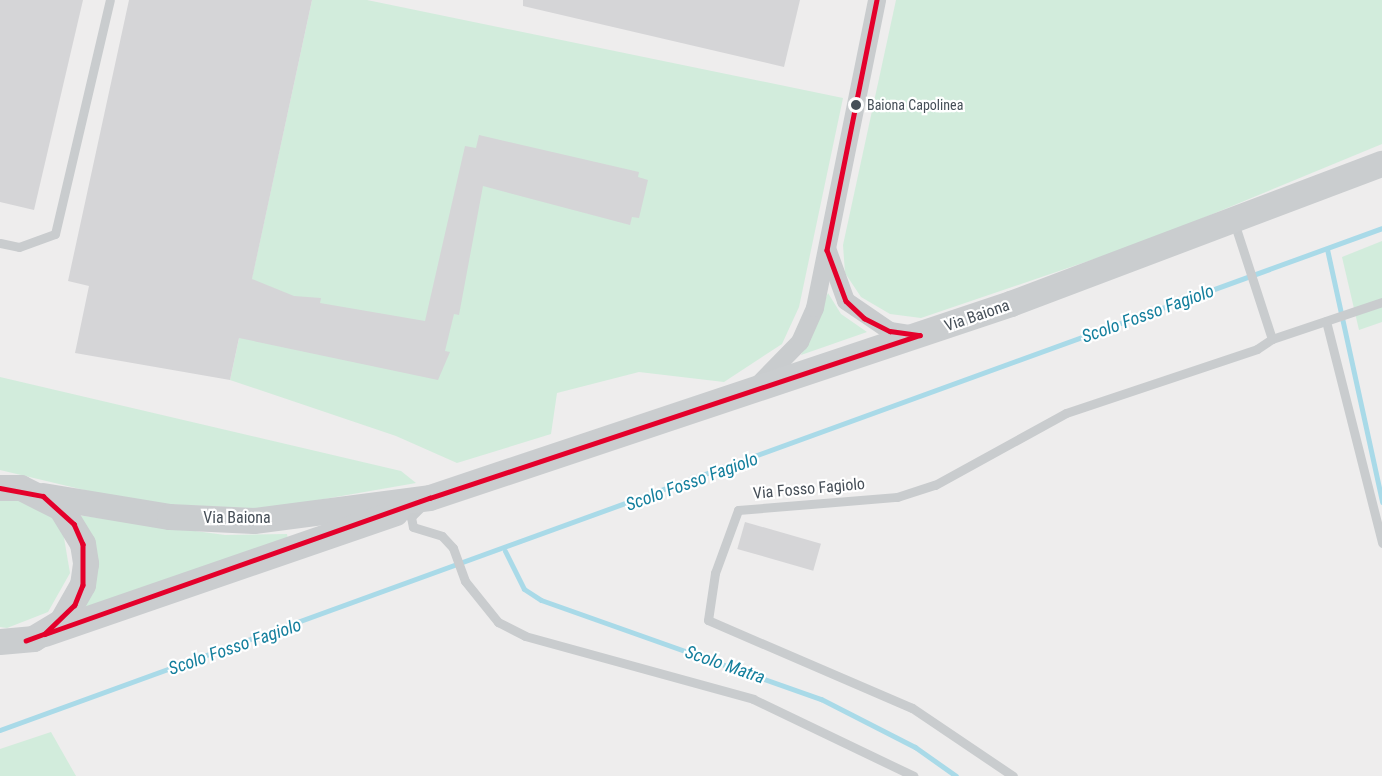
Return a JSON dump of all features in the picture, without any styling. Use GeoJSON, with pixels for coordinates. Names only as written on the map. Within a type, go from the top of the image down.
{"type":"FeatureCollection","features":[{"type":"Feature","properties":{"kind":"main road","name":"Via Baiona"},"geometry":{"type":"LineString","coordinates":[[40,637],[380,520],[430,498],[738,399],[920,336],[1234,222],[1382,164]]}},
{"type":"Feature","properties":{"kind":"main road","name":"Via Baiona"},"geometry":{"type":"LineString","coordinates":[[16,489],[170,517],[254,521],[430,498]]}},
{"type":"Feature","properties":{"kind":"main road"},"geometry":{"type":"LineString","coordinates":[[0,652],[40,637],[75,605],[86,564],[74,524],[16,489]]}},
{"type":"Feature","properties":{"kind":"main road"},"geometry":{"type":"LineString","coordinates":[[0,642],[40,637]]}},
{"type":"Feature","properties":{"kind":"street"},"geometry":{"type":"LineString","coordinates":[[738,399],[773,373],[800,342],[814,308],[877,0]]}},
{"type":"Feature","properties":{"kind":"street"},"geometry":{"type":"LineString","coordinates":[[827,250],[837,283],[864,318],[890,331],[920,336]]}},
{"type":"Feature","properties":{"kind":"lane"},"geometry":{"type":"LineString","coordinates":[[0,243],[19,247],[55,234],[110,0]]}},
{"type":"Feature","properties":{"kind":"lane"},"geometry":{"type":"LineString","coordinates":[[1234,222],[1272,339]]}},
{"type":"Feature","properties":{"kind":"lane","name":"Via Fosso Fagiolo"},"geometry":{"type":"LineString","coordinates":[[1013,776],[912,708],[708,620],[715,573],[738,510],[897,497],[935,485],[1066,413],[1382,302]]}},
{"type":"Feature","properties":{"kind":"lane"},"geometry":{"type":"LineString","coordinates":[[1329,320],[1382,543]]}},
{"type":"Feature","properties":{"kind":"lane"},"geometry":{"type":"LineString","coordinates":[[430,498],[411,517],[412,527],[442,536],[453,548],[465,581],[498,622],[525,636],[753,699],[914,776]]}},
{"type":"Feature","properties":{"kind":"green space"},"geometry":{"type":"Polygon","coordinates":[[[312,0],[367,0],[843,98],[799,307],[782,344],[724,382],[639,372],[557,393],[551,434],[457,463],[396,436],[230,380],[312,0]]]}},
{"type":"Feature","properties":{"kind":"green space"},"geometry":{"type":"Polygon","coordinates":[[[896,0],[1382,0],[1382,144],[1150,240],[921,318],[890,314],[861,297],[845,273],[843,245],[896,0]]]}},
{"type":"Feature","properties":{"kind":"green space"},"geometry":{"type":"Polygon","coordinates":[[[1382,241],[1382,322],[1359,330],[1342,257],[1382,241]]]}},
{"type":"Feature","properties":{"kind":"green space"},"geometry":{"type":"Polygon","coordinates":[[[828,293],[841,314],[867,332],[801,355],[828,293]]]}},
{"type":"Feature","properties":{"kind":"green space"},"geometry":{"type":"Polygon","coordinates":[[[0,377],[401,471],[416,483],[267,509],[139,503],[0,470],[0,377]]]}},
{"type":"Feature","properties":{"kind":"green space"},"geometry":{"type":"Polygon","coordinates":[[[13,497],[50,515],[63,532],[70,573],[48,612],[7,628],[0,627],[0,498],[13,497]]]}},
{"type":"Feature","properties":{"kind":"green space"},"geometry":{"type":"Polygon","coordinates":[[[77,515],[225,535],[287,534],[288,539],[79,610],[77,515]]]}},
{"type":"Feature","properties":{"kind":"green space"},"geometry":{"type":"Polygon","coordinates":[[[51,732],[76,776],[0,776],[0,749],[51,732]]]}},
{"type":"Feature","properties":{"kind":"building"},"geometry":{"type":"Polygon","coordinates":[[[0,0],[83,0],[34,210],[0,202],[0,0]]]}},
{"type":"Feature","properties":{"kind":"building"},"geometry":{"type":"Polygon","coordinates":[[[129,0],[312,0],[252,279],[294,296],[321,298],[320,303],[425,321],[465,146],[476,148],[479,135],[639,172],[638,177],[648,180],[639,218],[632,217],[630,225],[483,186],[459,315],[454,314],[445,351],[450,352],[438,380],[239,338],[230,380],[75,353],[89,286],[68,281],[129,0]]]}},
{"type":"Feature","properties":{"kind":"building"},"geometry":{"type":"Polygon","coordinates":[[[523,0],[800,0],[784,67],[523,6],[523,0]]]}},
{"type":"Feature","properties":{"kind":"building"},"geometry":{"type":"Polygon","coordinates":[[[745,522],[821,544],[813,571],[737,549],[745,522]]]}},
{"type":"Feature","properties":{"kind":"waterway","name":"Scolo Fosso Fagiolo"},"geometry":{"type":"LineString","coordinates":[[0,730],[1382,228]]}},
{"type":"Feature","properties":{"kind":"waterway"},"geometry":{"type":"LineString","coordinates":[[1327,249],[1382,502]]}},
{"type":"Feature","properties":{"kind":"waterway","name":"Scolo Matra"},"geometry":{"type":"LineString","coordinates":[[505,551],[524,589],[541,600],[821,699],[915,747],[956,776]]}},
{"type":"Feature","properties":{"kind":"transit line"},"geometry":{"type":"LineString","coordinates":[[877,0],[827,250],[846,301],[864,318],[890,331],[920,335]]}},
{"type":"Feature","properties":{"kind":"transit line"},"geometry":{"type":"LineString","coordinates":[[45,634],[430,498],[920,335]]}},
{"type":"Feature","properties":{"kind":"transit line"},"geometry":{"type":"LineString","coordinates":[[0,488],[43,496],[74,524],[83,544],[83,585],[75,605],[45,634],[26,641]]}},
{"type":"Feature","properties":{"kind":"place","name":"Baiona Capolinea"},"geometry":{"type":"Point","coordinates":[856,105]}}]}
